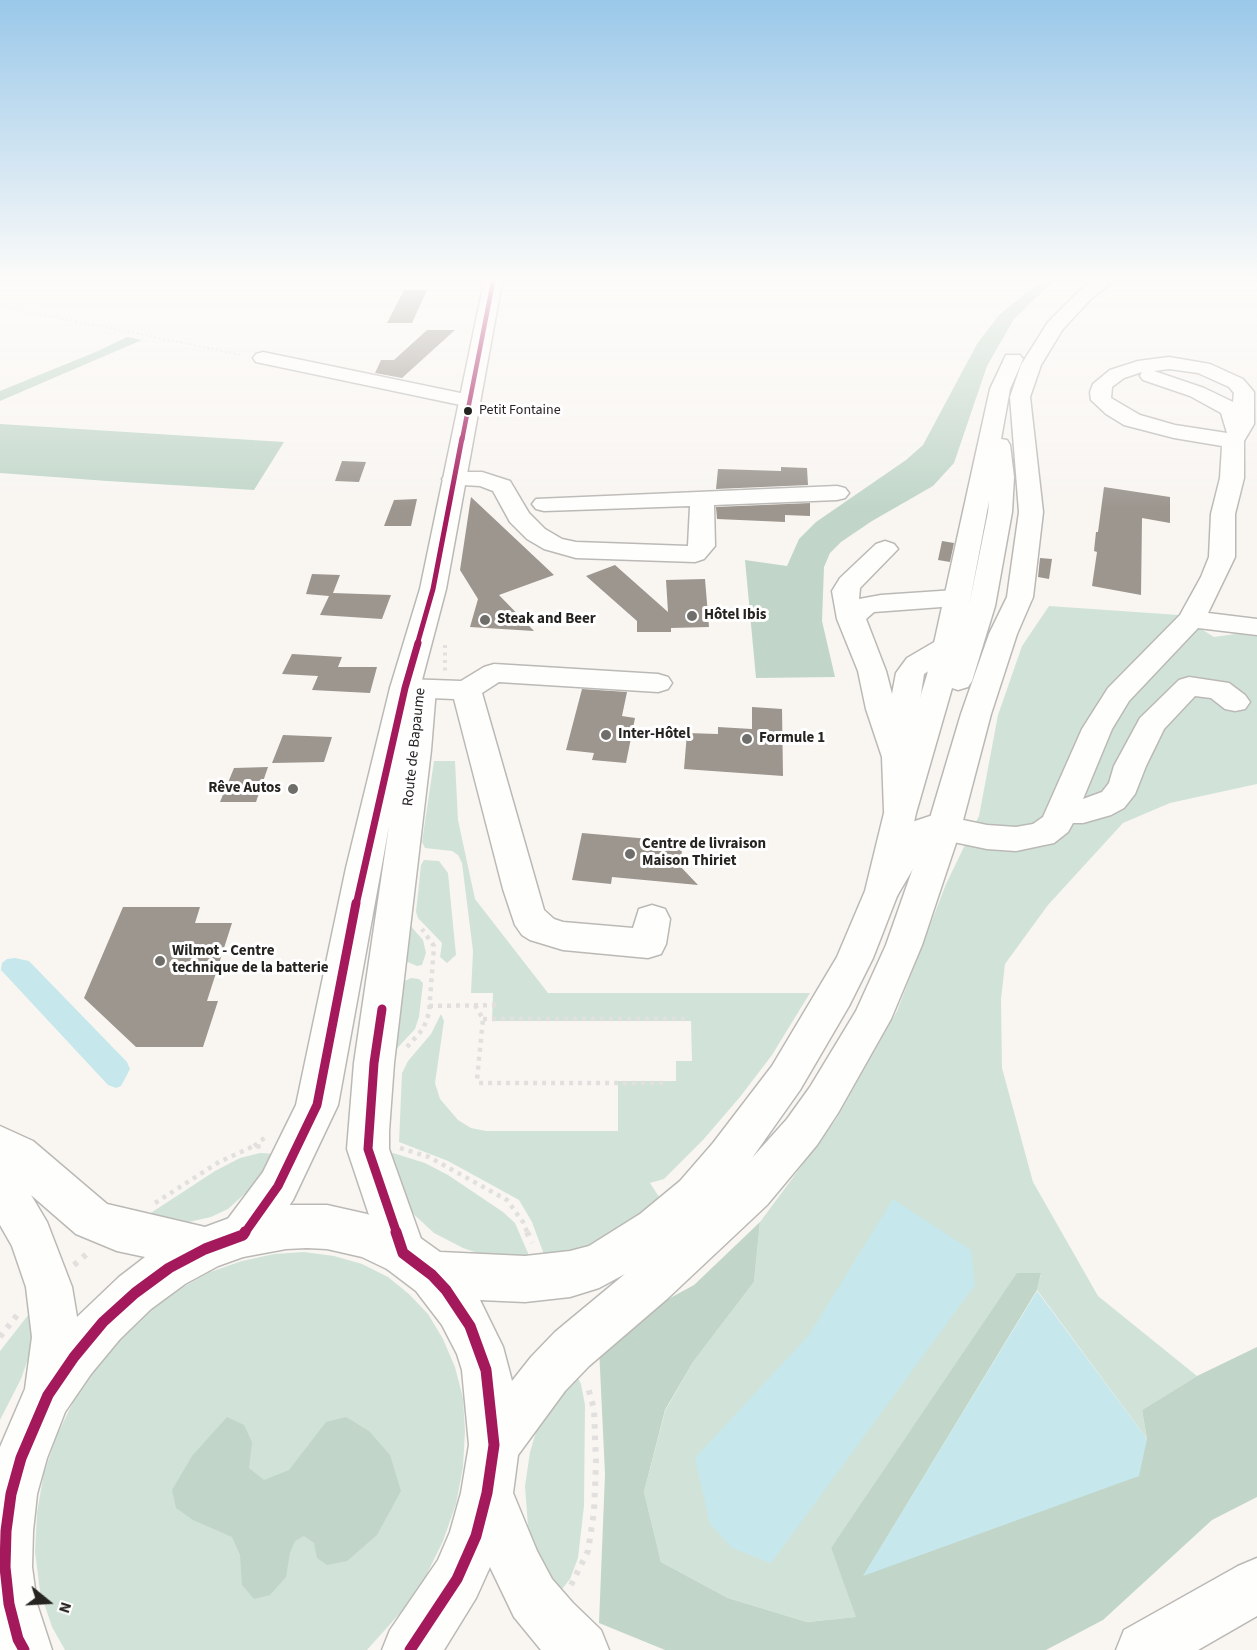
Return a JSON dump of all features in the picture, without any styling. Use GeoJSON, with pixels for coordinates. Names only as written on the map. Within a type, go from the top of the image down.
{"type":"FeatureCollection","features":[{"type":"Feature","properties":{"kind":"main road","name":"Route de Bapaume"},"geometry":{"type":"LineString","coordinates":[[224,1242],[278,1186],[304,1136],[317,1104],[363,867],[413,688],[479,354]]}},
{"type":"Feature","properties":{"kind":"main road"},"geometry":{"type":"LineString","coordinates":[[882,891],[900,813],[941,675],[1000,389],[1016,354]]}},
{"type":"Feature","properties":{"kind":"main road"},"geometry":{"type":"LineString","coordinates":[[581,1650],[552,1623],[533,1598],[518,1570],[491,1469],[548,1374],[572,1349],[720,1221],[752,1190],[802,1132],[853,1054],[892,976],[944,828],[976,714],[1003,634],[1020,597],[1031,512],[1020,397],[1031,364],[1037,354]]}},
{"type":"Feature","properties":{"kind":"main road"},"geometry":{"type":"LineString","coordinates":[[263,358],[470,401]]}},
{"type":"Feature","properties":{"kind":"main road"},"geometry":{"type":"LineString","coordinates":[[1169,363],[1203,368],[1243,381],[1244,424],[1235,437],[1149,425],[1113,410],[1101,400],[1100,392],[1108,378],[1138,367],[1169,363]]}},
{"type":"Feature","properties":{"kind":"main road"},"geometry":{"type":"LineString","coordinates":[[417,1264],[525,1279],[570,1274],[599,1265],[656,1229],[701,1188],[728,1157],[786,1078],[836,995],[855,958],[882,891],[918,832],[930,828],[944,828],[987,837],[1016,839],[1042,834],[1056,824],[1064,811],[1097,729],[1118,695],[1191,619],[1222,557],[1223,514],[1232,478],[1235,437],[1231,410],[1197,392],[1155,377],[1121,373]]}},
{"type":"Feature","properties":{"kind":"main road"},"geometry":{"type":"LineString","coordinates":[[900,813],[945,719],[982,606],[1001,500],[1002,477],[995,410]]}},
{"type":"Feature","properties":{"kind":"main road"},"geometry":{"type":"LineString","coordinates":[[454,479],[482,479],[502,486],[519,517],[536,534],[553,544],[576,550],[695,554],[702,546],[702,498]]}},
{"type":"Feature","properties":{"kind":"main road"},"geometry":{"type":"LineString","coordinates":[[544,504],[837,493]]}},
{"type":"Feature","properties":{"kind":"main road"},"geometry":{"type":"LineString","coordinates":[[885,549],[845,591],[851,619],[872,671],[881,709],[898,758]]}},
{"type":"Feature","properties":{"kind":"main road"},"geometry":{"type":"LineString","coordinates":[[851,619],[865,606],[880,603],[956,598]]}},
{"type":"Feature","properties":{"kind":"main road"},"geometry":{"type":"LineString","coordinates":[[1191,619],[1257,627]]}},
{"type":"Feature","properties":{"kind":"main road"},"geometry":{"type":"LineString","coordinates":[[900,813],[898,758],[910,673],[917,664],[946,647]]}},
{"type":"Feature","properties":{"kind":"main road"},"geometry":{"type":"LineString","coordinates":[[413,688],[466,690],[494,673],[658,683]]}},
{"type":"Feature","properties":{"kind":"main road"},"geometry":{"type":"LineString","coordinates":[[1064,811],[1091,809],[1113,800],[1124,786],[1130,766],[1151,725],[1171,702],[1190,686],[1219,690],[1236,702]]}},
{"type":"Feature","properties":{"kind":"main road","name":"Route de Bapaume"},"geometry":{"type":"LineString","coordinates":[[413,688],[391,939],[374,1063],[368,1149],[417,1264]]}},
{"type":"Feature","properties":{"kind":"main road"},"geometry":{"type":"LineString","coordinates":[[466,690],[520,889],[528,915],[535,925],[563,936],[648,944],[652,919]]}},
{"type":"Feature","properties":{"kind":"main road"},"geometry":{"type":"LineString","coordinates":[[363,867],[375,872],[382,882],[391,939]]}},
{"type":"Feature","properties":{"kind":"main road"},"geometry":{"type":"LineString","coordinates":[[0,1145],[18,1155],[92,1219],[117,1229],[224,1242]]}},
{"type":"Feature","properties":{"kind":"main road"},"geometry":{"type":"LineString","coordinates":[[0,1182],[31,1237],[49,1287],[56,1337],[28,1424],[11,1494],[6,1531],[5,1568],[14,1638]]}},
{"type":"Feature","properties":{"kind":"main road"},"geometry":{"type":"LineString","coordinates":[[28,1424],[74,1357],[103,1322],[152,1280],[224,1242],[286,1227],[327,1227],[367,1236],[417,1264],[459,1308],[479,1347],[491,1393],[491,1469],[476,1536],[457,1579],[410,1650]]}},
{"type":"Feature","properties":{"kind":"main road"},"geometry":{"type":"LineString","coordinates":[[1144,1650],[1257,1585]]}},
{"type":"Feature","properties":{"kind":"path"},"geometry":{"type":"LineString","coordinates":[[243,354],[263,358]]}},
{"type":"Feature","properties":{"kind":"path"},"geometry":{"type":"LineString","coordinates":[[476,1005],[483,1019],[477,1079],[479,1083],[666,1083]]}},
{"type":"Feature","properties":{"kind":"path"},"geometry":{"type":"LineString","coordinates":[[429,1006],[496,1005]]}},
{"type":"Feature","properties":{"kind":"path"},"geometry":{"type":"LineString","coordinates":[[483,1019],[687,1019]]}},
{"type":"Feature","properties":{"kind":"green space"},"geometry":{"type":"Polygon","coordinates":[[[91,354],[109,354],[0,401],[0,391],[91,354]]]}},
{"type":"Feature","properties":{"kind":"green space"},"geometry":{"type":"Polygon","coordinates":[[[972,354],[994,354],[987,366],[954,463],[933,486],[872,521],[841,542],[830,553],[824,567],[822,621],[835,677],[756,678],[745,560],[787,566],[799,539],[816,522],[906,460],[923,445],[972,354]]]}},
{"type":"Feature","properties":{"kind":"green space"},"geometry":{"type":"Polygon","coordinates":[[[0,424],[284,442],[254,490],[107,481],[0,473],[0,424]]]}},
{"type":"Feature","properties":{"kind":"green space"},"geometry":{"type":"Polygon","coordinates":[[[1049,606],[1179,615],[1214,637],[1257,631],[1257,784],[1170,803],[1123,823],[1048,905],[1005,964],[1001,999],[1002,1068],[1033,1182],[1098,1296],[1197,1376],[1142,1410],[1147,1439],[1037,1290],[1041,1274],[831,1548],[857,1617],[807,1622],[728,1598],[661,1562],[644,1492],[665,1411],[693,1362],[754,1282],[760,1222],[837,1118],[897,1011],[946,884],[979,816],[998,715],[1022,646],[1049,606]]]}},
{"type":"Feature","properties":{"kind":"green space"},"geometry":{"type":"Polygon","coordinates":[[[434,761],[455,761],[458,820],[475,899],[548,993],[810,993],[772,1055],[740,1097],[703,1140],[664,1179],[650,1183],[661,1200],[638,1220],[576,1253],[546,1260],[532,1222],[519,1200],[448,1161],[399,1142],[402,1073],[408,1061],[431,1034],[441,1014],[444,1021],[435,1083],[440,1099],[458,1120],[471,1128],[486,1131],[618,1131],[618,1081],[676,1081],[676,1061],[692,1061],[691,1021],[492,1021],[493,993],[471,993],[473,951],[462,863],[458,855],[452,851],[425,848],[422,842],[434,761]]]}},
{"type":"Feature","properties":{"kind":"green space"},"geometry":{"type":"Polygon","coordinates":[[[424,860],[439,861],[448,873],[456,955],[447,963],[440,957],[442,943],[418,918],[416,912],[421,865],[424,860]]]}},
{"type":"Feature","properties":{"kind":"green space"},"geometry":{"type":"Polygon","coordinates":[[[408,923],[423,940],[426,953],[422,965],[417,966],[403,960],[408,923]]]}},
{"type":"Feature","properties":{"kind":"green space"},"geometry":{"type":"Polygon","coordinates":[[[411,978],[419,979],[423,983],[419,1017],[415,1029],[390,1056],[398,984],[411,978]]]}},
{"type":"Feature","properties":{"kind":"green space"},"geometry":{"type":"Polygon","coordinates":[[[260,1153],[278,1154],[261,1179],[228,1209],[211,1217],[180,1224],[140,1220],[215,1171],[240,1158],[260,1153]]]}},
{"type":"Feature","properties":{"kind":"green space"},"geometry":{"type":"Polygon","coordinates":[[[393,1153],[425,1163],[448,1175],[503,1212],[515,1223],[531,1260],[489,1257],[463,1248],[434,1233],[409,1210],[382,1155],[393,1153]]]}},
{"type":"Feature","properties":{"kind":"green space"},"geometry":{"type":"Polygon","coordinates":[[[760,1222],[754,1282],[693,1362],[665,1410],[644,1492],[661,1562],[728,1598],[807,1622],[856,1617],[831,1548],[1017,1273],[1041,1273],[1037,1290],[864,1575],[1147,1439],[1142,1410],[1197,1376],[1257,1347],[1257,1497],[1212,1520],[1103,1620],[1046,1650],[665,1650],[599,1623],[605,1474],[599,1348],[648,1310],[694,1285],[760,1222]]]}},
{"type":"Feature","properties":{"kind":"green space"},"geometry":{"type":"Polygon","coordinates":[[[304,1252],[334,1256],[362,1264],[388,1277],[428,1314],[443,1339],[455,1367],[463,1398],[465,1431],[463,1467],[456,1504],[443,1541],[425,1578],[401,1612],[367,1650],[65,1650],[52,1627],[40,1591],[35,1552],[37,1512],[44,1473],[57,1435],[75,1398],[97,1365],[122,1336],[150,1310],[180,1289],[210,1272],[242,1261],[274,1254],[304,1252]]]}},
{"type":"Feature","properties":{"kind":"green space"},"geometry":{"type":"Polygon","coordinates":[[[32,1310],[33,1330],[30,1353],[21,1379],[0,1420],[0,1351],[32,1310]]]}},
{"type":"Feature","properties":{"kind":"green space"},"geometry":{"type":"Polygon","coordinates":[[[572,1366],[581,1384],[585,1405],[584,1506],[578,1558],[570,1579],[559,1593],[540,1561],[528,1526],[525,1486],[530,1452],[539,1422],[572,1366]]]}},
{"type":"Feature","properties":{"kind":"green space"},"geometry":{"type":"Polygon","coordinates":[[[227,1417],[244,1425],[252,1442],[249,1468],[264,1480],[289,1470],[326,1422],[346,1417],[369,1431],[390,1455],[401,1491],[377,1535],[347,1561],[327,1565],[317,1558],[314,1543],[304,1536],[295,1541],[290,1553],[286,1577],[270,1595],[254,1599],[242,1585],[240,1555],[232,1537],[193,1520],[176,1508],[172,1490],[192,1456],[227,1417]]]}},
{"type":"Feature","properties":{"kind":"water"},"geometry":{"type":"Polygon","coordinates":[[[7,959],[29,961],[127,1062],[130,1069],[121,1086],[116,1088],[108,1085],[1,970],[2,963],[7,959]]]}},
{"type":"Feature","properties":{"kind":"water"},"geometry":{"type":"Polygon","coordinates":[[[893,1199],[971,1250],[975,1285],[771,1563],[732,1548],[710,1524],[695,1458],[809,1335],[893,1199]]]}},
{"type":"Feature","properties":{"kind":"water"},"geometry":{"type":"Polygon","coordinates":[[[1037,1291],[1147,1439],[1139,1476],[863,1576],[1037,1291]]]}},
{"type":"Feature","properties":{"kind":"building"},"geometry":{"type":"Polygon","coordinates":[[[401,354],[428,354],[402,378],[375,373],[381,360],[394,360],[401,354]]]}},
{"type":"Feature","properties":{"kind":"building"},"geometry":{"type":"Polygon","coordinates":[[[342,461],[366,462],[359,482],[335,481],[342,461]]]}},
{"type":"Feature","properties":{"kind":"building"},"geometry":{"type":"Polygon","coordinates":[[[781,467],[807,468],[808,485],[716,489],[718,469],[781,471],[781,467]]]}},
{"type":"Feature","properties":{"kind":"building"},"geometry":{"type":"Polygon","coordinates":[[[1104,487],[1170,497],[1170,523],[1142,518],[1141,595],[1092,586],[1097,552],[1094,551],[1096,532],[1098,532],[1104,487]]]}},
{"type":"Feature","properties":{"kind":"building"},"geometry":{"type":"Polygon","coordinates":[[[471,497],[554,575],[499,595],[534,631],[470,627],[478,599],[460,570],[471,497]]]}},
{"type":"Feature","properties":{"kind":"building"},"geometry":{"type":"Polygon","coordinates":[[[417,499],[411,526],[384,526],[394,500],[417,499]]]}},
{"type":"Feature","properties":{"kind":"building"},"geometry":{"type":"Polygon","coordinates":[[[810,503],[810,516],[785,515],[785,522],[717,519],[716,507],[810,503]]]}},
{"type":"Feature","properties":{"kind":"building"},"geometry":{"type":"Polygon","coordinates":[[[942,541],[954,543],[950,562],[938,560],[942,541]]]}},
{"type":"Feature","properties":{"kind":"building"},"geometry":{"type":"Polygon","coordinates":[[[1040,558],[1052,559],[1049,579],[1038,577],[1040,558]]]}},
{"type":"Feature","properties":{"kind":"building"},"geometry":{"type":"Polygon","coordinates":[[[615,565],[668,612],[666,580],[705,579],[709,627],[671,628],[671,632],[637,632],[637,621],[586,576],[615,565]]]}},
{"type":"Feature","properties":{"kind":"building"},"geometry":{"type":"Polygon","coordinates":[[[312,574],[340,575],[333,593],[391,595],[382,619],[320,615],[329,596],[306,594],[312,574]]]}},
{"type":"Feature","properties":{"kind":"building"},"geometry":{"type":"Polygon","coordinates":[[[292,654],[342,657],[338,667],[377,667],[370,693],[312,690],[318,676],[282,674],[292,654]]]}},
{"type":"Feature","properties":{"kind":"building"},"geometry":{"type":"Polygon","coordinates":[[[582,689],[627,692],[622,716],[635,718],[626,763],[592,760],[594,753],[566,750],[582,689]]]}},
{"type":"Feature","properties":{"kind":"building"},"geometry":{"type":"Polygon","coordinates":[[[752,707],[782,709],[783,776],[684,769],[687,733],[718,734],[718,727],[752,729],[752,707]]]}},
{"type":"Feature","properties":{"kind":"building"},"geometry":{"type":"Polygon","coordinates":[[[283,735],[332,737],[324,762],[272,763],[283,735]]]}},
{"type":"Feature","properties":{"kind":"building"},"geometry":{"type":"Polygon","coordinates":[[[268,767],[256,802],[220,802],[234,768],[268,767]]]}},
{"type":"Feature","properties":{"kind":"building","name":"Centre de livraison Maison Thiriet"},"geometry":{"type":"Polygon","coordinates":[[[582,833],[683,842],[680,866],[698,885],[612,877],[611,884],[572,880],[582,833]]]}},
{"type":"Feature","properties":{"kind":"building","name":"Wilmot - Centre technique de la batterie"},"geometry":{"type":"Polygon","coordinates":[[[123,907],[200,907],[195,923],[232,923],[207,1001],[218,1001],[203,1047],[136,1047],[84,998],[123,907]]]}},
{"type":"Feature","properties":{"kind":"transit line"},"geometry":{"type":"LineString","coordinates":[[243,1235],[278,1186],[317,1105],[363,868],[405,688],[433,589],[479,354]]}},
{"type":"Feature","properties":{"kind":"transit line"},"geometry":{"type":"LineString","coordinates":[[382,1009],[374,1063],[368,1149],[403,1253]]}},
{"type":"Feature","properties":{"kind":"transit line"},"geometry":{"type":"LineString","coordinates":[[24,1650],[18,1639],[9,1604],[5,1567],[6,1531],[11,1494],[21,1458],[48,1395],[74,1357],[103,1322],[135,1293],[169,1268],[205,1249],[243,1235]]}},
{"type":"Feature","properties":{"kind":"transit line"},"geometry":{"type":"LineString","coordinates":[[403,1253],[432,1275],[446,1290],[470,1326],[486,1370],[494,1445],[487,1493],[476,1536],[457,1579],[410,1650]]}},
{"type":"Feature","properties":{"kind":"place","name":"Petit Fontaine"},"geometry":{"type":"Point","coordinates":[468,411]}},
{"type":"Feature","properties":{"kind":"place","name":"Hôtel Ibis"},"geometry":{"type":"Point","coordinates":[692,616]}},
{"type":"Feature","properties":{"kind":"place","name":"Steak and Beer"},"geometry":{"type":"Point","coordinates":[485,620]}},
{"type":"Feature","properties":{"kind":"place","name":"Inter-Hôtel"},"geometry":{"type":"Point","coordinates":[606,735]}},
{"type":"Feature","properties":{"kind":"place","name":"Formule 1"},"geometry":{"type":"Point","coordinates":[747,739]}},
{"type":"Feature","properties":{"kind":"place","name":"Rêve Autos"},"geometry":{"type":"Point","coordinates":[293,789]}},
{"type":"Feature","properties":{"kind":"place","name":"Centre de livraison Maison Thiriet"},"geometry":{"type":"Point","coordinates":[630,854]}},
{"type":"Feature","properties":{"kind":"place","name":"Wilmot - Centre technique de la batterie"},"geometry":{"type":"Point","coordinates":[160,961]}}]}
